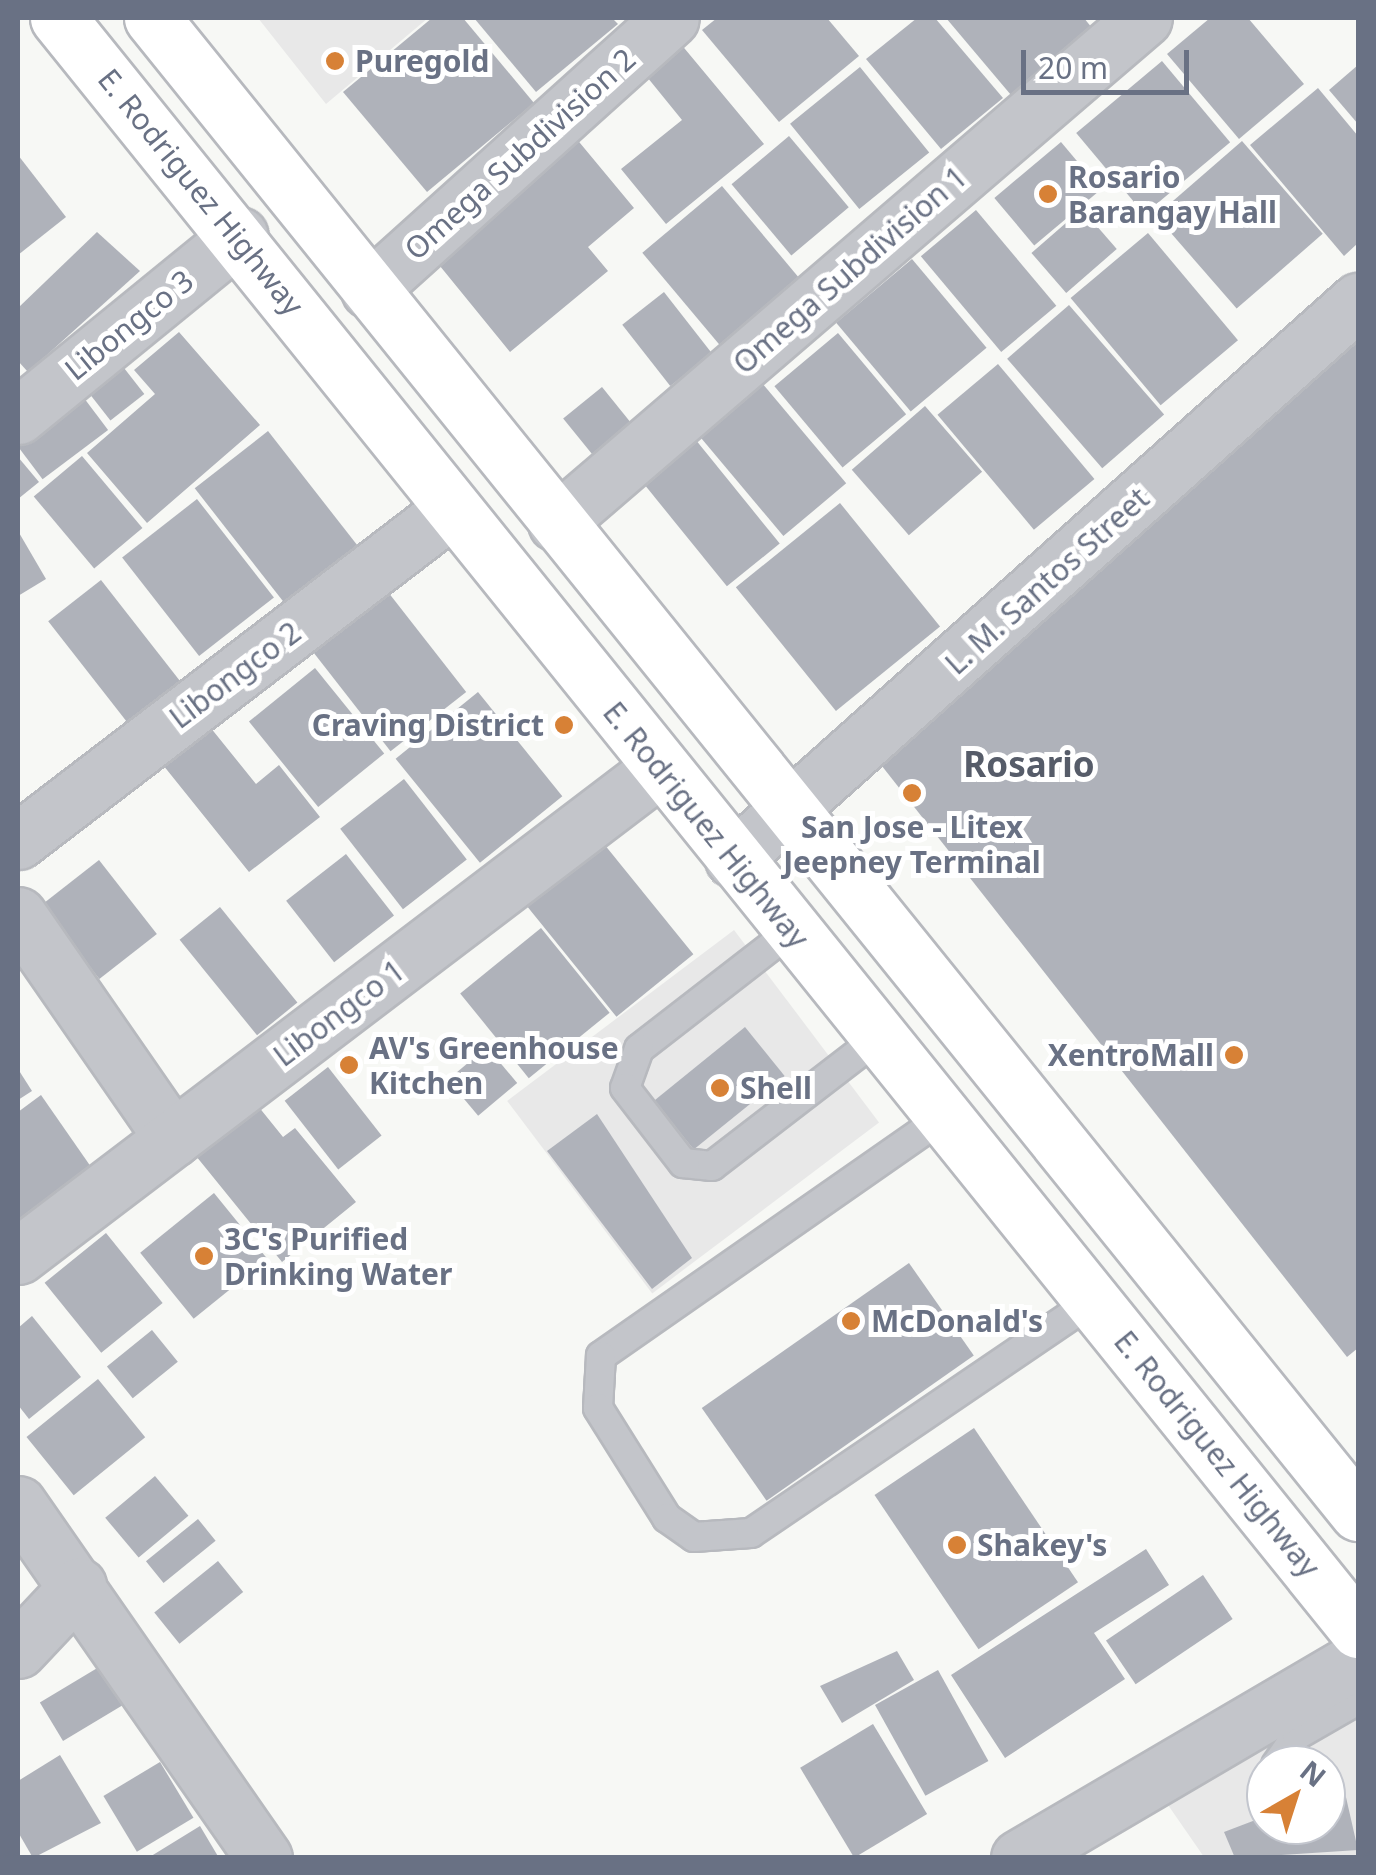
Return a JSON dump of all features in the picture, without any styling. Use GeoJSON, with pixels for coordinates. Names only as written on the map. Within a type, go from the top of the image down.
{"type":"FeatureCollection","features":[{"type":"Feature","properties":{"kind":"main road","name":"E. Rodriguez Highway"},"geometry":{"type":"LineString","coordinates":[[58,18],[240,234],[452,510],[1358,1630]]}},
{"type":"Feature","properties":{"kind":"main road"},"geometry":{"type":"LineString","coordinates":[[152,18],[556,523],[795,806],[1358,1514]]}},
{"type":"Feature","properties":{"kind":"main road"},"geometry":{"type":"LineString","coordinates":[[1144,1366],[1202,1319]]}},
{"type":"Feature","properties":{"kind":"street","name":"Omega Subdivision 2"},"geometry":{"type":"LineString","coordinates":[[369,290],[671,18]]}},
{"type":"Feature","properties":{"kind":"street","name":"Omega Subdivision 1"},"geometry":{"type":"LineString","coordinates":[[556,523],[1144,18]]}},
{"type":"Feature","properties":{"kind":"street","name":"Libongco 3"},"geometry":{"type":"LineString","coordinates":[[18,416],[240,234]]}},
{"type":"Feature","properties":{"kind":"street","name":"L. M. Santos Street"},"geometry":{"type":"LineString","coordinates":[[733,859],[1358,301]]}},
{"type":"Feature","properties":{"kind":"street","name":"Libongco 2"},"geometry":{"type":"LineString","coordinates":[[18,841],[452,510]]}},
{"type":"Feature","properties":{"kind":"street","name":"Libongco 1"},"geometry":{"type":"LineString","coordinates":[[18,1256],[660,768]]}},
{"type":"Feature","properties":{"kind":"street"},"geometry":{"type":"LineString","coordinates":[[18,915],[172,1139]]}},
{"type":"Feature","properties":{"kind":"street"},"geometry":{"type":"LineString","coordinates":[[18,1504],[264,1858]]}},
{"type":"Feature","properties":{"kind":"street"},"geometry":{"type":"LineString","coordinates":[[18,1650],[78,1586]]}},
{"type":"Feature","properties":{"kind":"street"},"geometry":{"type":"LineString","coordinates":[[1019,1858],[1358,1659]]}},
{"type":"Feature","properties":{"kind":"lane"},"geometry":{"type":"LineString","coordinates":[[792,931],[639,1049],[625,1088],[683,1163],[712,1166],[878,1038]]}},
{"type":"Feature","properties":{"kind":"lane"},"geometry":{"type":"LineString","coordinates":[[942,1118],[601,1356],[598,1408],[666,1518],[694,1538],[751,1532],[1092,1301]]}},
{"type":"Feature","properties":{"kind":"lane"},"geometry":{"type":"LineString","coordinates":[[1290,1745],[1297,1735],[1358,1700]]}},
{"type":"Feature","properties":{"kind":"shaded area","name":"Puregold"},"geometry":{"type":"Polygon","coordinates":[[[258,18],[428,18],[326,104],[258,18]]]}},
{"type":"Feature","properties":{"kind":"shaded area"},"geometry":{"type":"Polygon","coordinates":[[[734,930],[879,1122],[652,1293],[507,1101],[734,930]]]}},
{"type":"Feature","properties":{"kind":"shaded area"},"geometry":{"type":"Polygon","coordinates":[[[1340,1688],[1358,1716],[1358,1857],[1204,1857],[1168,1805],[1246,1752],[1246,1845],[1346,1845],[1346,1745],[1256,1745],[1340,1688]]]}},
{"type":"Feature","properties":{"kind":"building"},"geometry":{"type":"Polygon","coordinates":[[[432,18],[463,18],[534,103],[427,192],[343,92],[432,18]]]}},
{"type":"Feature","properties":{"kind":"building"},"geometry":{"type":"Polygon","coordinates":[[[474,18],[612,18],[618,24],[536,92],[474,18]]]}},
{"type":"Feature","properties":{"kind":"building"},"geometry":{"type":"Polygon","coordinates":[[[717,18],[827,18],[859,56],[779,122],[702,30],[717,18]]]}},
{"type":"Feature","properties":{"kind":"building"},"geometry":{"type":"Polygon","coordinates":[[[917,18],[935,18],[1003,98],[941,149],[866,59],[917,18]]]}},
{"type":"Feature","properties":{"kind":"building"},"geometry":{"type":"Polygon","coordinates":[[[946,18],[1084,18],[1092,28],[1011,95],[946,18]]]}},
{"type":"Feature","properties":{"kind":"building"},"geometry":{"type":"Polygon","coordinates":[[[1210,18],[1248,18],[1304,84],[1239,139],[1167,54],[1210,18]]]}},
{"type":"Feature","properties":{"kind":"building"},"geometry":{"type":"Polygon","coordinates":[[[680,43],[764,144],[666,224],[621,169],[682,120],[643,72],[680,43]]]}},
{"type":"Feature","properties":{"kind":"building"},"geometry":{"type":"Polygon","coordinates":[[[1162,61],[1230,142],[1144,214],[1076,133],[1162,61]]]}},
{"type":"Feature","properties":{"kind":"building"},"geometry":{"type":"Polygon","coordinates":[[[1358,65],[1358,124],[1329,90],[1358,65]]]}},
{"type":"Feature","properties":{"kind":"building"},"geometry":{"type":"Polygon","coordinates":[[[860,67],[929,152],[859,209],[790,124],[860,67]]]}},
{"type":"Feature","properties":{"kind":"building"},"geometry":{"type":"Polygon","coordinates":[[[1318,88],[1358,136],[1358,243],[1344,256],[1250,145],[1318,88]]]}},
{"type":"Feature","properties":{"kind":"building"},"geometry":{"type":"Polygon","coordinates":[[[789,136],[849,207],[791,255],[732,184],[789,136]]]}},
{"type":"Feature","properties":{"kind":"building"},"geometry":{"type":"Polygon","coordinates":[[[575,137],[634,208],[588,247],[608,271],[510,352],[431,255],[575,137]]]}},
{"type":"Feature","properties":{"kind":"building"},"geometry":{"type":"Polygon","coordinates":[[[1242,141],[1323,234],[1237,309],[1156,216],[1242,141]]]}},
{"type":"Feature","properties":{"kind":"building","name":"Rosario Barangay Hall"},"geometry":{"type":"Polygon","coordinates":[[[1061,142],[1101,189],[1034,245],[994,198],[1061,142]]]}},
{"type":"Feature","properties":{"kind":"building"},"geometry":{"type":"Polygon","coordinates":[[[18,155],[66,217],[18,255],[18,155]]]}},
{"type":"Feature","properties":{"kind":"building"},"geometry":{"type":"Polygon","coordinates":[[[722,186],[800,279],[720,346],[642,253],[722,186]]]}},
{"type":"Feature","properties":{"kind":"building"},"geometry":{"type":"Polygon","coordinates":[[[1082,209],[1117,249],[1066,293],[1031,253],[1082,209]]]}},
{"type":"Feature","properties":{"kind":"building"},"geometry":{"type":"Polygon","coordinates":[[[976,210],[1056,306],[1001,352],[921,256],[976,210]]]}},
{"type":"Feature","properties":{"kind":"building"},"geometry":{"type":"Polygon","coordinates":[[[97,232],[140,271],[28,372],[18,361],[18,308],[97,232]]]}},
{"type":"Feature","properties":{"kind":"building"},"geometry":{"type":"Polygon","coordinates":[[[1148,233],[1238,340],[1161,405],[1071,298],[1148,233]]]}},
{"type":"Feature","properties":{"kind":"building"},"geometry":{"type":"Polygon","coordinates":[[[912,259],[987,348],[911,411],[836,323],[912,259]]]}},
{"type":"Feature","properties":{"kind":"building"},"geometry":{"type":"Polygon","coordinates":[[[664,292],[712,353],[670,386],[622,325],[664,292]]]}},
{"type":"Feature","properties":{"kind":"building"},"geometry":{"type":"Polygon","coordinates":[[[1069,305],[1164,414],[1102,468],[1007,359],[1069,305]]]}},
{"type":"Feature","properties":{"kind":"building"},"geometry":{"type":"Polygon","coordinates":[[[179,332],[260,425],[147,523],[87,453],[155,394],[134,370],[179,332]]]}},
{"type":"Feature","properties":{"kind":"building"},"geometry":{"type":"Polygon","coordinates":[[[838,333],[906,414],[843,468],[774,386],[838,333]]]}},
{"type":"Feature","properties":{"kind":"building","name":"XentroMall"},"geometry":{"type":"Polygon","coordinates":[[[1358,341],[1358,1348],[1347,1357],[878,761],[1358,341]]]}},
{"type":"Feature","properties":{"kind":"building"},"geometry":{"type":"Polygon","coordinates":[[[998,364],[1094,479],[1034,530],[937,415],[998,364]]]}},
{"type":"Feature","properties":{"kind":"building"},"geometry":{"type":"Polygon","coordinates":[[[124,368],[144,394],[110,420],[90,394],[124,368]]]}},
{"type":"Feature","properties":{"kind":"building"},"geometry":{"type":"Polygon","coordinates":[[[762,383],[846,483],[783,536],[699,436],[762,383]]]}},
{"type":"Feature","properties":{"kind":"building"},"geometry":{"type":"Polygon","coordinates":[[[602,387],[634,427],[595,458],[563,418],[602,387]]]}},
{"type":"Feature","properties":{"kind":"building"},"geometry":{"type":"Polygon","coordinates":[[[84,398],[108,430],[43,479],[19,447],[84,398]]]}},
{"type":"Feature","properties":{"kind":"building"},"geometry":{"type":"Polygon","coordinates":[[[925,406],[982,472],[909,535],[852,470],[925,406]]]}},
{"type":"Feature","properties":{"kind":"building"},"geometry":{"type":"Polygon","coordinates":[[[268,431],[359,547],[285,604],[195,488],[268,431]]]}},
{"type":"Feature","properties":{"kind":"building"},"geometry":{"type":"Polygon","coordinates":[[[691,434],[780,544],[727,586],[638,477],[691,434]]]}},
{"type":"Feature","properties":{"kind":"building"},"geometry":{"type":"Polygon","coordinates":[[[82,456],[142,528],[94,569],[34,496],[82,456]]]}},
{"type":"Feature","properties":{"kind":"building"},"geometry":{"type":"Polygon","coordinates":[[[18,457],[39,482],[18,499],[18,457]]]}},
{"type":"Feature","properties":{"kind":"building"},"geometry":{"type":"Polygon","coordinates":[[[197,499],[274,598],[199,656],[122,557],[197,499]]]}},
{"type":"Feature","properties":{"kind":"building"},"geometry":{"type":"Polygon","coordinates":[[[840,503],[940,627],[836,711],[736,587],[840,503]]]}},
{"type":"Feature","properties":{"kind":"building"},"geometry":{"type":"Polygon","coordinates":[[[18,531],[46,579],[18,596],[18,531]]]}},
{"type":"Feature","properties":{"kind":"building"},"geometry":{"type":"Polygon","coordinates":[[[101,580],[180,681],[127,722],[48,621],[101,580]]]}},
{"type":"Feature","properties":{"kind":"building"},"geometry":{"type":"Polygon","coordinates":[[[388,592],[466,692],[391,751],[312,651],[388,592]]]}},
{"type":"Feature","properties":{"kind":"building"},"geometry":{"type":"Polygon","coordinates":[[[315,668],[384,753],[318,807],[249,721],[315,668]]]}},
{"type":"Feature","properties":{"kind":"building"},"geometry":{"type":"Polygon","coordinates":[[[478,692],[562,796],[480,863],[396,759],[478,692]]]}},
{"type":"Feature","properties":{"kind":"building"},"geometry":{"type":"Polygon","coordinates":[[[206,722],[256,784],[279,765],[320,817],[249,872],[159,760],[206,722]]]}},
{"type":"Feature","properties":{"kind":"building"},"geometry":{"type":"Polygon","coordinates":[[[404,779],[467,859],[403,909],[340,829],[404,779]]]}},
{"type":"Feature","properties":{"kind":"building"},"geometry":{"type":"Polygon","coordinates":[[[604,844],[693,954],[616,1017],[527,906],[604,844]]]}},
{"type":"Feature","properties":{"kind":"building"},"geometry":{"type":"Polygon","coordinates":[[[346,854],[394,915],[334,962],[286,901],[346,854]]]}},
{"type":"Feature","properties":{"kind":"building"},"geometry":{"type":"Polygon","coordinates":[[[99,860],[157,934],[99,979],[41,905],[99,860]]]}},
{"type":"Feature","properties":{"kind":"building"},"geometry":{"type":"Polygon","coordinates":[[[220,907],[297,1003],[257,1035],[180,940],[220,907]]]}},
{"type":"Feature","properties":{"kind":"building"},"geometry":{"type":"Polygon","coordinates":[[[541,928],[610,1013],[529,1078],[460,993],[541,928]]]}},
{"type":"Feature","properties":{"kind":"building","name":"Shell"},"geometry":{"type":"Polygon","coordinates":[[[745,1027],[785,1076],[694,1150],[654,1101],[745,1027]]]}},
{"type":"Feature","properties":{"kind":"building"},"geometry":{"type":"Polygon","coordinates":[[[487,1047],[517,1083],[478,1116],[448,1080],[487,1047]]]}},
{"type":"Feature","properties":{"kind":"building"},"geometry":{"type":"Polygon","coordinates":[[[328,1067],[382,1136],[338,1169],[285,1101],[328,1067]]]}},
{"type":"Feature","properties":{"kind":"building"},"geometry":{"type":"Polygon","coordinates":[[[18,1069],[32,1091],[18,1100],[18,1069]]]}},
{"type":"Feature","properties":{"kind":"building"},"geometry":{"type":"Polygon","coordinates":[[[41,1095],[98,1177],[18,1233],[18,1112],[41,1095]]]}},
{"type":"Feature","properties":{"kind":"building"},"geometry":{"type":"Polygon","coordinates":[[[258,1106],[283,1137],[295,1128],[356,1202],[282,1262],[196,1156],[258,1106]]]}},
{"type":"Feature","properties":{"kind":"building"},"geometry":{"type":"Polygon","coordinates":[[[597,1114],[692,1258],[652,1289],[547,1151],[597,1114]]]}},
{"type":"Feature","properties":{"kind":"building","name":"3C's Purified Drinking Water"},"geometry":{"type":"Polygon","coordinates":[[[214,1193],[267,1259],[194,1319],[140,1253],[214,1193]]]}},
{"type":"Feature","properties":{"kind":"building"},"geometry":{"type":"Polygon","coordinates":[[[106,1233],[163,1303],[101,1353],[45,1283],[106,1233]]]}},
{"type":"Feature","properties":{"kind":"building"},"geometry":{"type":"Polygon","coordinates":[[[909,1263],[974,1356],[767,1501],[702,1408],[909,1263]]]}},
{"type":"Feature","properties":{"kind":"building"},"geometry":{"type":"Polygon","coordinates":[[[32,1316],[81,1377],[29,1419],[18,1405],[18,1328],[32,1316]]]}},
{"type":"Feature","properties":{"kind":"building"},"geometry":{"type":"Polygon","coordinates":[[[152,1330],[178,1362],[133,1398],[107,1367],[152,1330]]]}},
{"type":"Feature","properties":{"kind":"building"},"geometry":{"type":"Polygon","coordinates":[[[98,1379],[145,1437],[74,1495],[27,1437],[98,1379]]]}},
{"type":"Feature","properties":{"kind":"building"},"geometry":{"type":"Polygon","coordinates":[[[974,1428],[1078,1582],[979,1649],[875,1495],[974,1428]]]}},
{"type":"Feature","properties":{"kind":"building"},"geometry":{"type":"Polygon","coordinates":[[[155,1476],[188,1516],[139,1558],[105,1518],[155,1476]]]}},
{"type":"Feature","properties":{"kind":"building"},"geometry":{"type":"Polygon","coordinates":[[[198,1519],[216,1541],[164,1583],[146,1561],[198,1519]]]}},
{"type":"Feature","properties":{"kind":"building"},"geometry":{"type":"Polygon","coordinates":[[[1146,1549],[1169,1585],[1094,1633],[1125,1679],[1005,1758],[951,1675],[1146,1549]]]}},
{"type":"Feature","properties":{"kind":"building"},"geometry":{"type":"Polygon","coordinates":[[[218,1561],[243,1592],[179,1644],[154,1613],[218,1561]]]}},
{"type":"Feature","properties":{"kind":"building"},"geometry":{"type":"Polygon","coordinates":[[[1203,1575],[1233,1619],[1136,1684],[1106,1640],[1203,1575]]]}},
{"type":"Feature","properties":{"kind":"building"},"geometry":{"type":"Polygon","coordinates":[[[897,1651],[914,1680],[842,1723],[820,1686],[897,1651]]]}},
{"type":"Feature","properties":{"kind":"building"},"geometry":{"type":"Polygon","coordinates":[[[99,1667],[122,1706],[63,1741],[40,1703],[99,1667]]]}},
{"type":"Feature","properties":{"kind":"building"},"geometry":{"type":"Polygon","coordinates":[[[938,1670],[988,1761],[925,1796],[875,1705],[938,1670]]]}},
{"type":"Feature","properties":{"kind":"building"},"geometry":{"type":"Polygon","coordinates":[[[873,1724],[927,1814],[854,1858],[800,1768],[873,1724]]]}},
{"type":"Feature","properties":{"kind":"building"},"geometry":{"type":"Polygon","coordinates":[[[60,1755],[101,1823],[33,1858],[18,1832],[18,1781],[60,1755]]]}},
{"type":"Feature","properties":{"kind":"building"},"geometry":{"type":"Polygon","coordinates":[[[160,1762],[193,1818],[137,1852],[103,1796],[160,1762]]]}},
{"type":"Feature","properties":{"kind":"building"},"geometry":{"type":"Polygon","coordinates":[[[1346,1797],[1358,1850],[1235,1858],[1224,1832],[1246,1824],[1246,1845],[1346,1845],[1346,1797]]]}},
{"type":"Feature","properties":{"kind":"building"},"geometry":{"type":"Polygon","coordinates":[[[200,1826],[219,1858],[148,1858],[200,1826]]]}},
{"type":"Feature","properties":{"kind":"place","name":"Puregold"},"geometry":{"type":"Point","coordinates":[335,61]}},
{"type":"Feature","properties":{"kind":"place","name":"Rosario Barangay Hall"},"geometry":{"type":"Point","coordinates":[1048,194]}},
{"type":"Feature","properties":{"kind":"place","name":"Craving District"},"geometry":{"type":"Point","coordinates":[564,725]}},
{"type":"Feature","properties":{"kind":"place","name":"San Jose - Litex Jeepney Terminal"},"geometry":{"type":"Point","coordinates":[912,793]}},
{"type":"Feature","properties":{"kind":"place","name":"XentroMall"},"geometry":{"type":"Point","coordinates":[1234,1055]}},
{"type":"Feature","properties":{"kind":"place","name":"AV's Greenhouse Kitchen"},"geometry":{"type":"Point","coordinates":[349,1065]}},
{"type":"Feature","properties":{"kind":"place","name":"Shell"},"geometry":{"type":"Point","coordinates":[720,1088]}},
{"type":"Feature","properties":{"kind":"place","name":"3C's Purified Drinking Water"},"geometry":{"type":"Point","coordinates":[204,1256]}},
{"type":"Feature","properties":{"kind":"place","name":"McDonald's"},"geometry":{"type":"Point","coordinates":[851,1321]}},
{"type":"Feature","properties":{"kind":"place","name":"Shakey's"},"geometry":{"type":"Point","coordinates":[957,1545]}},
{"type":"Feature","properties":{"kind":"district","name":"Rosario"},"geometry":{"type":"Point","coordinates":[1029,764]}}]}
